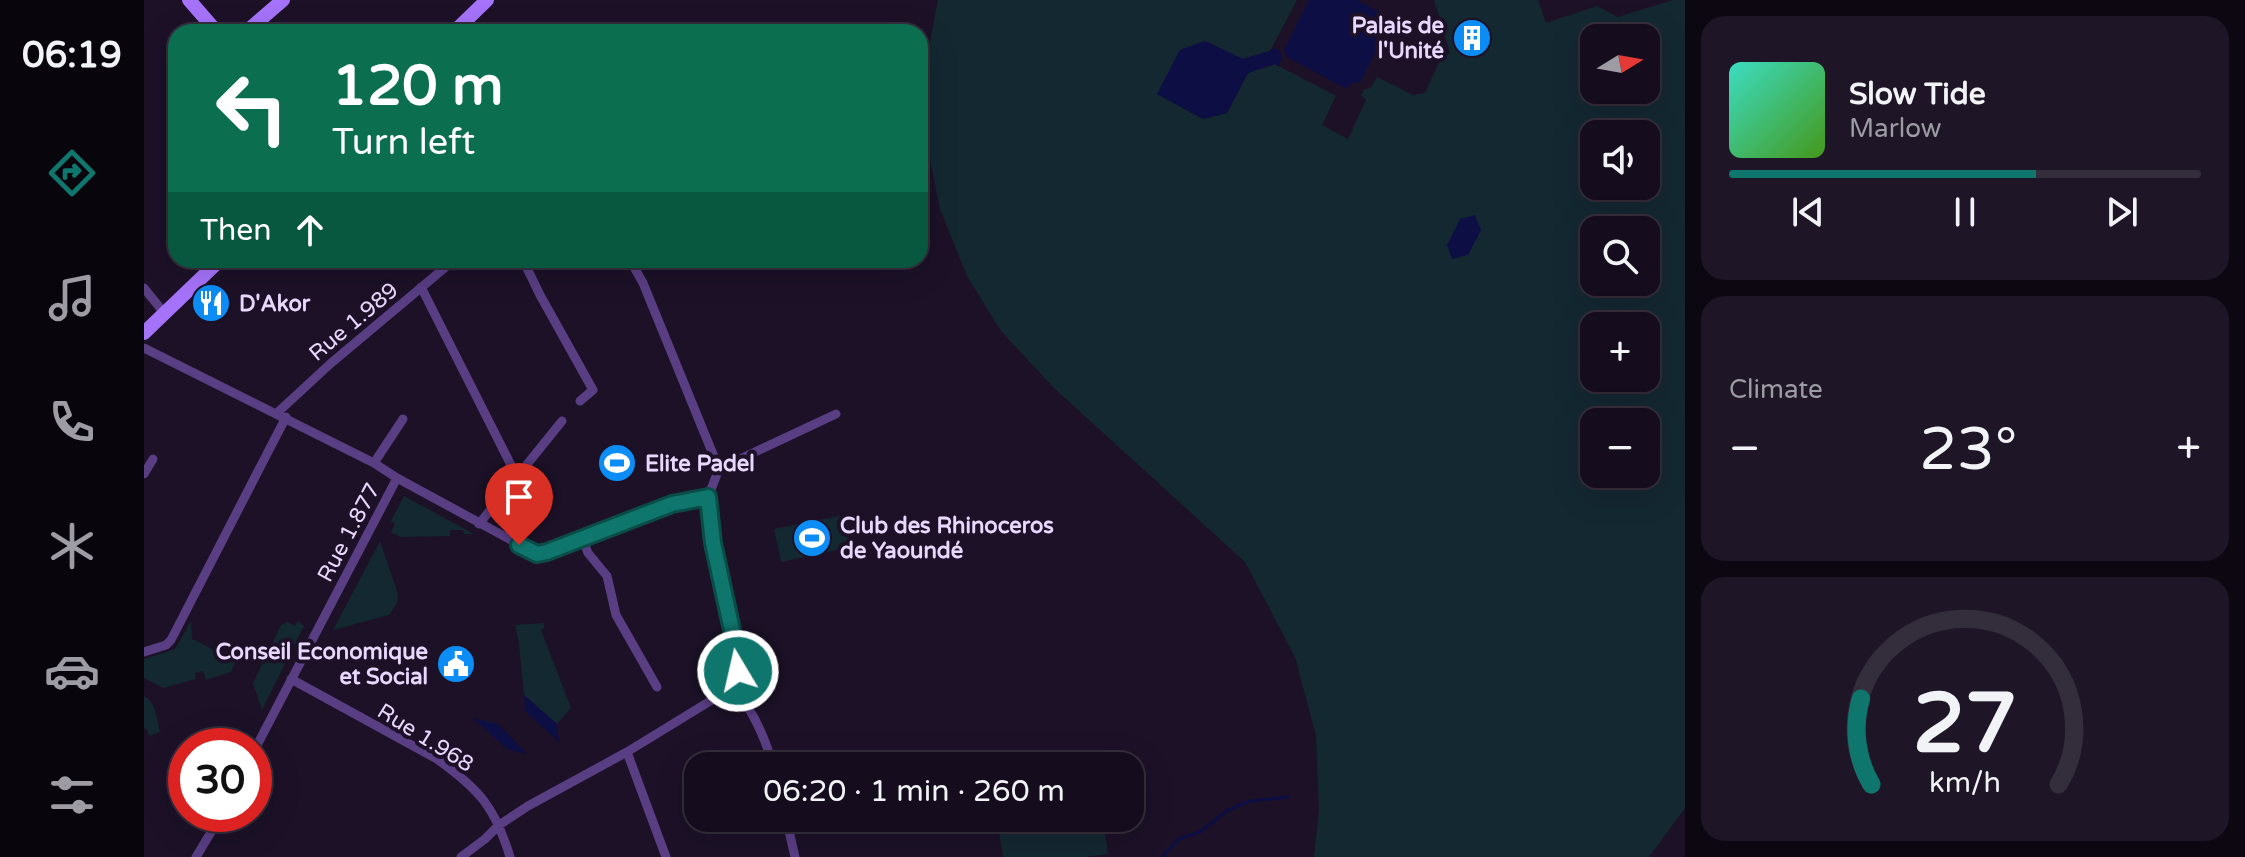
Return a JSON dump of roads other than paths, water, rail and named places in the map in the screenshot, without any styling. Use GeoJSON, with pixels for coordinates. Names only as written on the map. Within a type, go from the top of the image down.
{"type":"FeatureCollection","features":[{"type":"Feature","properties":{"kind":"street"},"geometry":{"type":"LineString","coordinates":[[189,0],[210,24]]}},
{"type":"Feature","properties":{"kind":"street"},"geometry":{"type":"LineString","coordinates":[[255,24],[283,0]]}},
{"type":"Feature","properties":{"kind":"street"},"geometry":{"type":"LineString","coordinates":[[462,24],[487,0]]}},
{"type":"Feature","properties":{"kind":"street"},"geometry":{"type":"LineString","coordinates":[[144,333],[212,268]]}},
{"type":"Feature","properties":{"kind":"street","name":"Rue 1.989"},"geometry":{"type":"LineString","coordinates":[[281,415],[330,364],[444,268]]}},
{"type":"Feature","properties":{"kind":"street"},"geometry":{"type":"LineString","coordinates":[[527,268],[593,390],[580,401]]}},
{"type":"Feature","properties":{"kind":"street"},"geometry":{"type":"LineString","coordinates":[[635,268],[719,469]]}},
{"type":"Feature","properties":{"kind":"street"},"geometry":{"type":"LineString","coordinates":[[421,287],[517,477]]}},
{"type":"Feature","properties":{"kind":"street"},"geometry":{"type":"LineString","coordinates":[[144,288],[165,314]]}},
{"type":"Feature","properties":{"kind":"street"},"geometry":{"type":"LineString","coordinates":[[144,348],[281,415],[171,640],[166,645],[144,652]]}},
{"type":"Feature","properties":{"kind":"street"},"geometry":{"type":"LineString","coordinates":[[461,857],[499,825],[528,806],[627,752],[733,687],[739,662],[713,543],[708,497],[719,469],[836,414]]}},
{"type":"Feature","properties":{"kind":"street","name":"Rue 1.877"},"geometry":{"type":"LineString","coordinates":[[266,728],[397,478],[281,415]]}},
{"type":"Feature","properties":{"kind":"street"},"geometry":{"type":"LineString","coordinates":[[374,463],[403,419]]}},
{"type":"Feature","properties":{"kind":"street"},"geometry":{"type":"LineString","coordinates":[[479,524],[562,421]]}},
{"type":"Feature","properties":{"kind":"street"},"geometry":{"type":"LineString","coordinates":[[144,474],[153,459]]}},
{"type":"Feature","properties":{"kind":"street"},"geometry":{"type":"LineString","coordinates":[[397,478],[537,554],[583,540],[672,504],[708,497]]}},
{"type":"Feature","properties":{"kind":"street"},"geometry":{"type":"LineString","coordinates":[[583,540],[588,553],[607,576],[616,615],[657,687]]}},
{"type":"Feature","properties":{"kind":"street","name":"Rue 1.968"},"geometry":{"type":"LineString","coordinates":[[291,679],[437,759],[458,775],[481,795],[499,825],[510,857]]}},
{"type":"Feature","properties":{"kind":"street"},"geometry":{"type":"LineString","coordinates":[[733,687],[745,701],[768,752]]}},
{"type":"Feature","properties":{"kind":"street"},"geometry":{"type":"LineString","coordinates":[[627,752],[666,857]]}},
{"type":"Feature","properties":{"kind":"street"},"geometry":{"type":"LineString","coordinates":[[196,857],[211,832]]}},
{"type":"Feature","properties":{"kind":"street"},"geometry":{"type":"LineString","coordinates":[[789,832],[795,857]]}},
{"type":"Feature","properties":{"kind":"waterway"},"geometry":{"type":"LineString","coordinates":[[1162,857],[1179,839],[1200,832],[1228,810],[1250,801],[1288,797]]}},
{"type":"Feature","properties":{"kind":"place","name":"Palais de l'Unité"},"geometry":{"type":"Point","coordinates":[1472,38]}},
{"type":"Feature","properties":{"kind":"place","name":"D'Akor"},"geometry":{"type":"Point","coordinates":[211,303]}},
{"type":"Feature","properties":{"kind":"place","name":"Elite Padel"},"geometry":{"type":"Point","coordinates":[617,463]}},
{"type":"Feature","properties":{"kind":"place","name":"Club des Rhinoceros de Yaoundé"},"geometry":{"type":"Point","coordinates":[812,538]}},
{"type":"Feature","properties":{"kind":"place","name":"Conseil Economique et Social"},"geometry":{"type":"Point","coordinates":[456,664]}}]}
